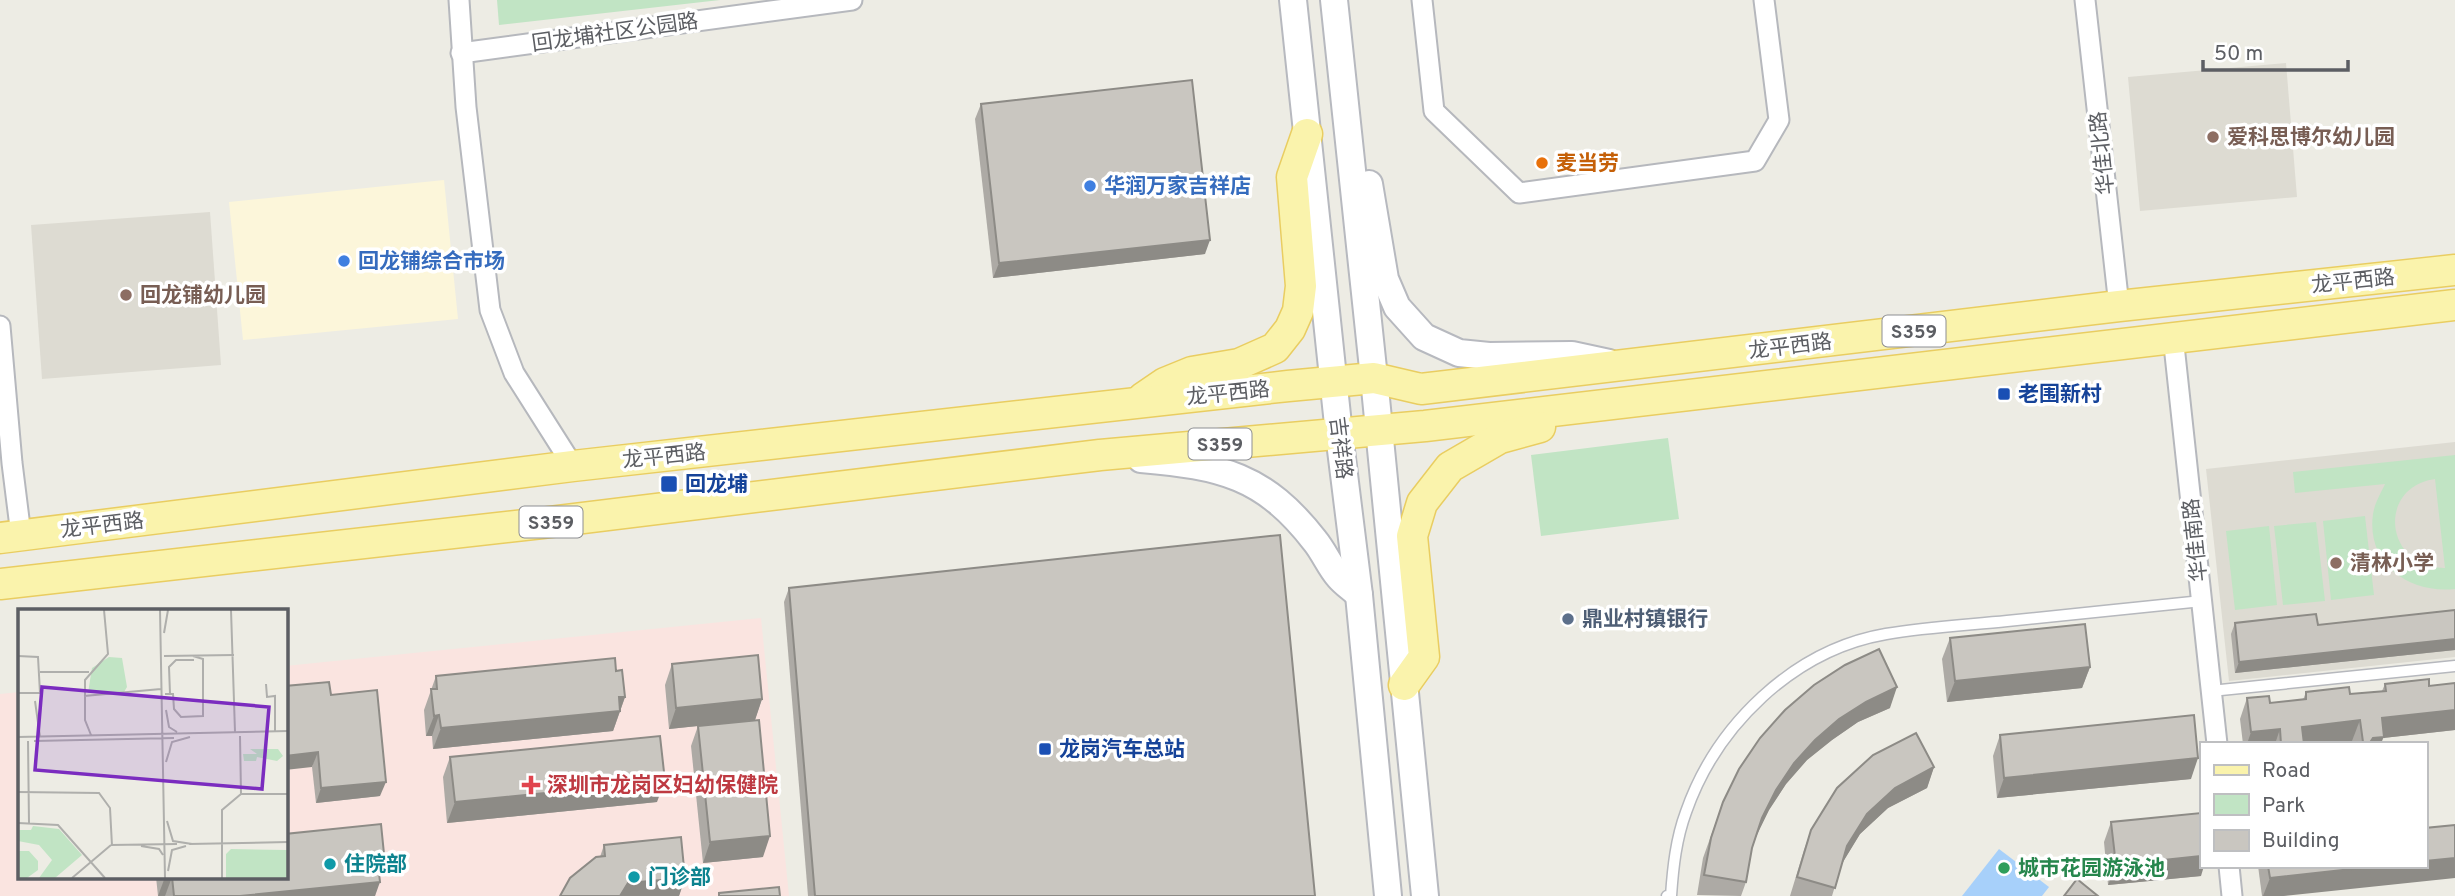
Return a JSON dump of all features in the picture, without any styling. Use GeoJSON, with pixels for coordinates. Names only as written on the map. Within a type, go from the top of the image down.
{"type":"FeatureCollection","features":[{"type":"Feature","properties":{"kind":"main road","name":"吉祥路"},"geometry":{"type":"LineString","coordinates":[[1293,0],[1333,382],[1359,595],[1388,896]]}},
{"type":"Feature","properties":{"kind":"main road","name":"吉祥路"},"geometry":{"type":"LineString","coordinates":[[1334,0],[1425,896]]}},
{"type":"Feature","properties":{"kind":"main road"},"geometry":{"type":"LineString","coordinates":[[1348,129],[1366,167],[1385,279],[1397,307],[1424,337],[1459,353],[1489,356],[1572,355],[1621,366]]}},
{"type":"Feature","properties":{"kind":"main road"},"geometry":{"type":"LineString","coordinates":[[1135,403],[1165,383],[1192,372],[1239,364],[1275,348],[1290,329],[1298,311],[1301,286],[1292,177],[1307,134]]}},
{"type":"Feature","properties":{"kind":"main road","name":"龙平西路"},"geometry":{"type":"LineString","coordinates":[[10,536],[573,466],[1135,403],[1374,378],[1421,389],[2119,306],[2455,270]]}},
{"type":"Feature","properties":{"kind":"main road","name":"龙平西路"},"geometry":{"type":"LineString","coordinates":[[0,584],[541,523],[1100,455],[1379,430],[2455,305]]}},
{"type":"Feature","properties":{"kind":"main road"},"geometry":{"type":"LineString","coordinates":[[1404,685],[1424,657],[1412,536],[1422,503],[1450,467],[1500,438],[1632,401]]}},
{"type":"Feature","properties":{"kind":"main road"},"geometry":{"type":"LineString","coordinates":[[1100,455],[1206,468],[1251,482],[1283,505],[1315,541],[1338,576],[1359,595]]}},
{"type":"Feature","properties":{"kind":"street"},"geometry":{"type":"LineString","coordinates":[[459,0],[461,53],[491,310],[514,373],[573,466]]}},
{"type":"Feature","properties":{"kind":"street","name":"回龙埔社区公园路"},"geometry":{"type":"LineString","coordinates":[[461,53],[852,0]]}},
{"type":"Feature","properties":{"kind":"street"},"geometry":{"type":"LineString","coordinates":[[1422,0],[1434,111],[1519,193],[1755,161],[1779,120],[1764,0]]}},
{"type":"Feature","properties":{"kind":"street","name":"华佳北路"},"geometry":{"type":"LineString","coordinates":[[2085,0],[2119,306]]}},
{"type":"Feature","properties":{"kind":"street"},"geometry":{"type":"LineString","coordinates":[[0,327],[12,463],[10,536]]}},
{"type":"Feature","properties":{"kind":"street","name":"华佳南路"},"geometry":{"type":"LineString","coordinates":[[2173,337],[2217,742]]}},
{"type":"Feature","properties":{"kind":"street"},"geometry":{"type":"LineString","coordinates":[[2229,868],[2232,896]]}},
{"type":"Feature","properties":{"kind":"lane"},"geometry":{"type":"LineString","coordinates":[[1670,896],[1678,841],[1695,789],[1707,764],[1723,741],[1760,699],[1806,665],[1857,642],[1885,634],[2202,601]]}},
{"type":"Feature","properties":{"kind":"lane"},"geometry":{"type":"LineString","coordinates":[[2211,691],[2455,666]]}},
{"type":"Feature","properties":{"kind":"shaded area","name":"爱科思博尔幼儿园"},"geometry":{"type":"Polygon","coordinates":[[[2286,63],[2297,197],[2140,211],[2128,77],[2286,63]]]}},
{"type":"Feature","properties":{"kind":"shaded area","name":"回龙铺综合市场"},"geometry":{"type":"Polygon","coordinates":[[[444,180],[458,319],[243,340],[229,202],[444,180]]]}},
{"type":"Feature","properties":{"kind":"shaded area","name":"回龙铺幼儿园"},"geometry":{"type":"Polygon","coordinates":[[[210,212],[221,365],[42,379],[31,225],[210,212]]]}},
{"type":"Feature","properties":{"kind":"shaded area","name":"清林小学"},"geometry":{"type":"Polygon","coordinates":[[[2455,442],[2455,657],[2229,681],[2206,469],[2455,442]]]}},
{"type":"Feature","properties":{"kind":"shaded area","name":"深圳市龙岗区妇幼保健院"},"geometry":{"type":"Polygon","coordinates":[[[761,618],[789,896],[0,896],[0,694],[18,692],[18,878],[287,878],[287,666],[761,618]]]}},
{"type":"Feature","properties":{"kind":"green space"},"geometry":{"type":"Polygon","coordinates":[[[497,0],[720,0],[499,25],[497,0]]]}},
{"type":"Feature","properties":{"kind":"green space"},"geometry":{"type":"Polygon","coordinates":[[[1668,438],[1679,519],[1541,536],[1531,455],[1668,438]]]}},
{"type":"Feature","properties":{"kind":"green space"},"geometry":{"type":"Polygon","coordinates":[[[2455,455],[2455,589],[2438,589],[2407,581],[2384,561],[2376,548],[2373,514],[2385,484],[2295,493],[2293,472],[2455,455]],[[2435,479],[2416,485],[2404,496],[2397,510],[2395,526],[2399,542],[2409,555],[2424,564],[2445,568],[2435,479]]]}},
{"type":"Feature","properties":{"kind":"green space"},"geometry":{"type":"Polygon","coordinates":[[[2365,516],[2374,595],[2331,600],[2323,521],[2365,516]]]}},
{"type":"Feature","properties":{"kind":"green space"},"geometry":{"type":"Polygon","coordinates":[[[2316,522],[2325,601],[2283,605],[2274,526],[2316,522]]]}},
{"type":"Feature","properties":{"kind":"green space"},"geometry":{"type":"Polygon","coordinates":[[[2269,526],[2277,605],[2235,610],[2226,531],[2269,526]]]}},
{"type":"Feature","properties":{"kind":"water","name":"城市花园游泳池"},"geometry":{"type":"Polygon","coordinates":[[[1999,849],[2049,887],[2042,896],[1962,896],[1999,849]]]}},
{"type":"Feature","properties":{"kind":"building","name":"华润万家吉祥店"},"geometry":{"type":"Polygon","coordinates":[[[1192,80],[1210,240],[999,263],[981,104],[1192,80]]]}},
{"type":"Feature","properties":{"kind":"building","name":"龙岗汽车总站"},"geometry":{"type":"Polygon","coordinates":[[[1280,535],[1315,896],[815,896],[789,588],[1280,535]]]}},
{"type":"Feature","properties":{"kind":"building"},"geometry":{"type":"Polygon","coordinates":[[[2455,610],[2455,639],[2239,662],[2235,623],[2316,614],[2318,625],[2455,610]]]}},
{"type":"Feature","properties":{"kind":"building"},"geometry":{"type":"Polygon","coordinates":[[[2085,624],[2090,667],[1955,681],[1950,638],[2085,624]]]}},
{"type":"Feature","properties":{"kind":"building"},"geometry":{"type":"Polygon","coordinates":[[[1879,649],[1897,687],[1839,719],[1794,763],[1762,818],[1752,848],[1746,882],[1704,875],[1711,838],[1723,802],[1739,769],[1760,738],[1785,710],[1814,685],[1845,665],[1879,649]]]}},
{"type":"Feature","properties":{"kind":"building"},"geometry":{"type":"Polygon","coordinates":[[[758,655],[762,699],[676,708],[672,664],[758,655]]]}},
{"type":"Feature","properties":{"kind":"building"},"geometry":{"type":"Polygon","coordinates":[[[615,658],[616,671],[622,670],[625,697],[619,697],[620,711],[441,728],[439,715],[434,716],[431,689],[437,689],[436,676],[615,658]]]}},
{"type":"Feature","properties":{"kind":"building"},"geometry":{"type":"Polygon","coordinates":[[[2429,679],[2429,686],[2455,683],[2455,710],[2382,718],[2384,737],[2373,738],[2370,742],[2363,742],[2360,720],[2302,727],[2304,742],[2281,742],[2280,729],[2251,732],[2247,698],[2269,696],[2270,703],[2306,699],[2306,692],[2349,687],[2350,694],[2386,691],[2385,684],[2429,679]]]}},
{"type":"Feature","properties":{"kind":"building"},"geometry":{"type":"Polygon","coordinates":[[[329,682],[331,695],[377,690],[386,782],[321,788],[318,752],[287,756],[287,686],[329,682]]]}},
{"type":"Feature","properties":{"kind":"building"},"geometry":{"type":"Polygon","coordinates":[[[2194,715],[2198,758],[2004,778],[2000,735],[2194,715]]]}},
{"type":"Feature","properties":{"kind":"building"},"geometry":{"type":"Polygon","coordinates":[[[759,720],[770,836],[710,842],[698,726],[759,720]]]}},
{"type":"Feature","properties":{"kind":"building"},"geometry":{"type":"Polygon","coordinates":[[[1916,733],[1934,767],[1895,788],[1867,814],[1847,846],[1835,888],[1797,877],[1811,830],[1837,788],[1873,755],[1916,733]]]}},
{"type":"Feature","properties":{"kind":"building"},"geometry":{"type":"Polygon","coordinates":[[[660,736],[665,781],[455,802],[450,757],[660,736]]]}},
{"type":"Feature","properties":{"kind":"building"},"geometry":{"type":"Polygon","coordinates":[[[2200,813],[2200,856],[2116,865],[2111,822],[2200,813]]]}},
{"type":"Feature","properties":{"kind":"building","name":"住院部"},"geometry":{"type":"Polygon","coordinates":[[[381,824],[384,854],[377,855],[380,882],[240,896],[174,896],[172,878],[287,878],[287,834],[381,824]]]}},
{"type":"Feature","properties":{"kind":"building"},"geometry":{"type":"Polygon","coordinates":[[[2455,825],[2455,858],[2427,861],[2427,828],[2455,825]]]}},
{"type":"Feature","properties":{"kind":"building"},"geometry":{"type":"Polygon","coordinates":[[[681,837],[685,878],[628,883],[620,896],[560,896],[570,878],[596,857],[605,856],[604,845],[681,837]]]}},
{"type":"Feature","properties":{"kind":"building"},"geometry":{"type":"Polygon","coordinates":[[[2268,868],[2361,868],[2270,878],[2268,868]]]}},
{"type":"Feature","properties":{"kind":"building"},"geometry":{"type":"Polygon","coordinates":[[[2077,879],[2098,896],[2064,896],[2077,879]]]}},
{"type":"Feature","properties":{"kind":"building"},"geometry":{"type":"Polygon","coordinates":[[[779,887],[780,896],[719,896],[719,893],[779,887]]]}},
{"type":"Feature","properties":{"kind":"place","name":"爱科思博尔幼儿园"},"geometry":{"type":"Point","coordinates":[2213,137]}},
{"type":"Feature","properties":{"kind":"place","name":"麦当劳"},"geometry":{"type":"Point","coordinates":[1542,163]}},
{"type":"Feature","properties":{"kind":"place","name":"华润万家吉祥店"},"geometry":{"type":"Point","coordinates":[1090,186]}},
{"type":"Feature","properties":{"kind":"place","name":"回龙铺综合市场"},"geometry":{"type":"Point","coordinates":[344,261]}},
{"type":"Feature","properties":{"kind":"place","name":"回龙铺幼儿园"},"geometry":{"type":"Point","coordinates":[126,295]}},
{"type":"Feature","properties":{"kind":"place","name":"老围新村"},"geometry":{"type":"Point","coordinates":[2004,394]}},
{"type":"Feature","properties":{"kind":"place","name":"回龙埔"},"geometry":{"type":"Point","coordinates":[669,484]}},
{"type":"Feature","properties":{"kind":"place","name":"清林小学"},"geometry":{"type":"Point","coordinates":[2336,563]}},
{"type":"Feature","properties":{"kind":"place","name":"鼎业村镇银行"},"geometry":{"type":"Point","coordinates":[1568,619]}},
{"type":"Feature","properties":{"kind":"place","name":"龙岗汽车总站"},"geometry":{"type":"Point","coordinates":[1045,749]}},
{"type":"Feature","properties":{"kind":"place","name":"深圳市龙岗区妇幼保健院"},"geometry":{"type":"Point","coordinates":[531,785]}},
{"type":"Feature","properties":{"kind":"place","name":"住院部"},"geometry":{"type":"Point","coordinates":[330,864]}},
{"type":"Feature","properties":{"kind":"place","name":"城市花园游泳池"},"geometry":{"type":"Point","coordinates":[2004,868]}},
{"type":"Feature","properties":{"kind":"place","name":"门诊部"},"geometry":{"type":"Point","coordinates":[634,877]}}]}
